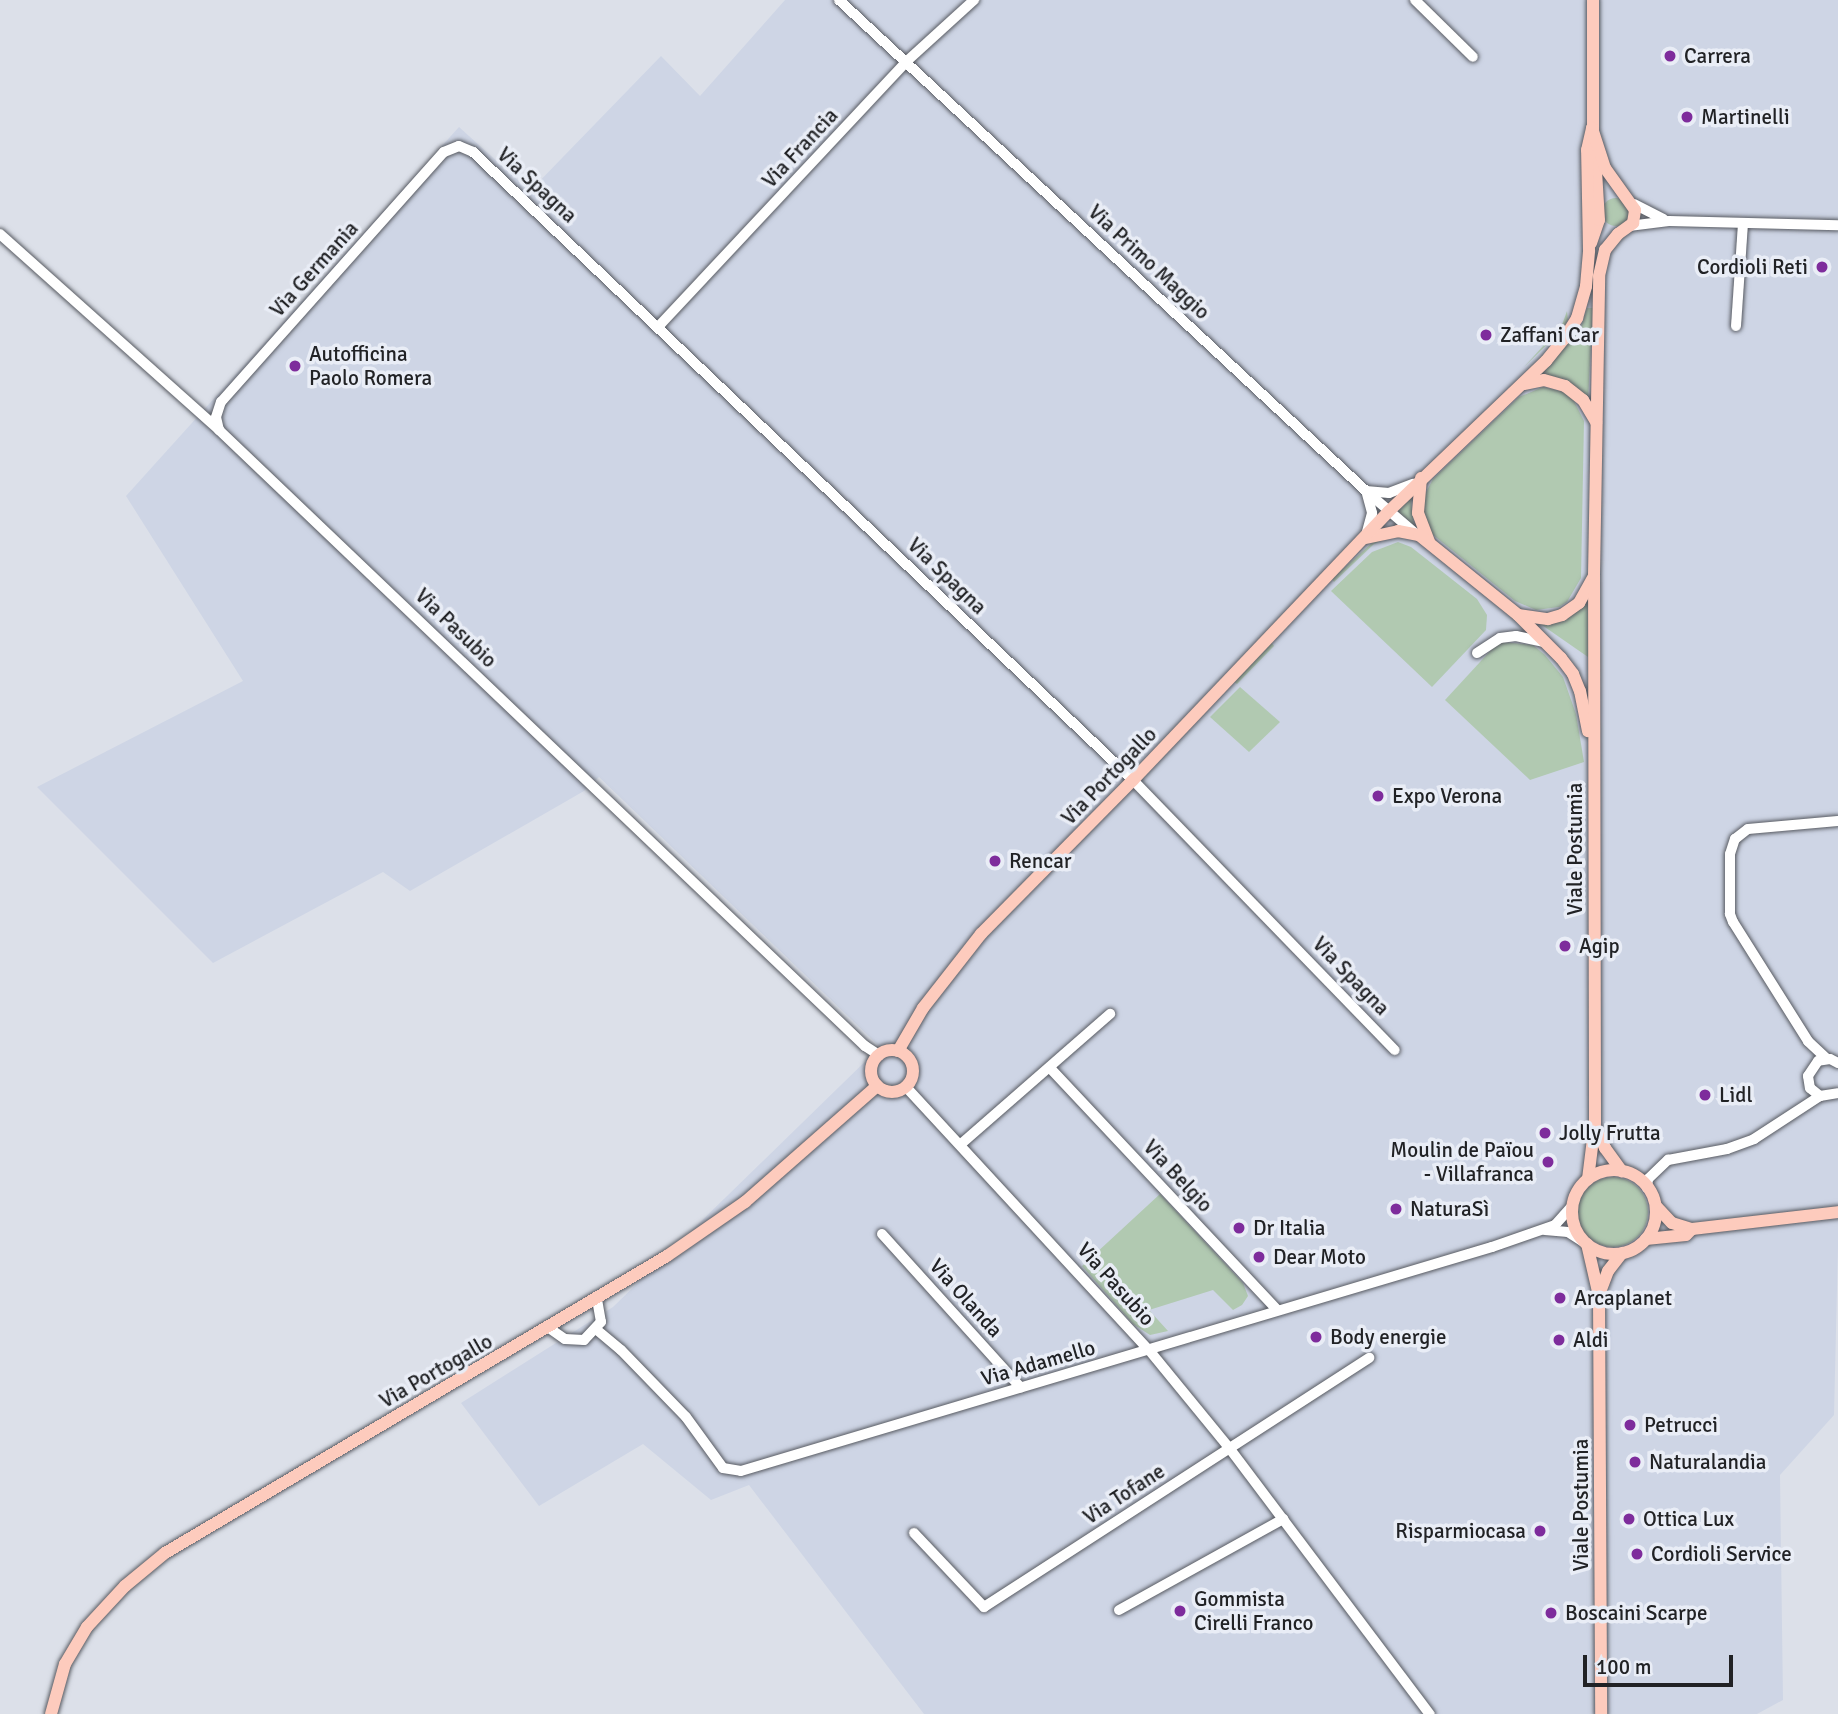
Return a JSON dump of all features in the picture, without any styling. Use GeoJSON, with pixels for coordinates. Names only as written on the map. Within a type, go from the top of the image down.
{"type":"FeatureCollection","features":[{"type":"Feature","properties":{"kind":"main road"},"geometry":{"type":"LineString","coordinates":[[1589,250],[1599,220],[1592,128],[1593,0]]}},
{"type":"Feature","properties":{"kind":"main road"},"geometry":{"type":"LineString","coordinates":[[1592,128],[1605,168],[1629,200]]}},
{"type":"Feature","properties":{"kind":"main road"},"geometry":{"type":"LineString","coordinates":[[1430,544],[1418,513],[1422,478],[1546,361],[1577,318],[1586,286],[1589,250],[1587,150],[1592,128]]}},
{"type":"Feature","properties":{"kind":"main road"},"geometry":{"type":"LineString","coordinates":[[1599,204],[1608,195],[1629,200]]}},
{"type":"Feature","properties":{"kind":"main road","name":"Viale Postumia"},"geometry":{"type":"LineString","coordinates":[[1588,1179],[1595,1123],[1594,575],[1599,276],[1605,250],[1635,217],[1629,200]]}},
{"type":"Feature","properties":{"kind":"main road"},"geometry":{"type":"LineString","coordinates":[[1599,220],[1605,229],[1625,229]]}},
{"type":"Feature","properties":{"kind":"main road"},"geometry":{"type":"LineString","coordinates":[[1519,386],[1544,380],[1565,386],[1583,400],[1597,425]]}},
{"type":"Feature","properties":{"kind":"main road","name":"Via Portogallo"},"geometry":{"type":"LineString","coordinates":[[898,1051],[923,1008],[981,934],[1133,780],[1422,478]]}},
{"type":"Feature","properties":{"kind":"main road"},"geometry":{"type":"LineString","coordinates":[[1362,539],[1398,531],[1419,536],[1518,615],[1548,643],[1573,674],[1580,691],[1594,766]]}},
{"type":"Feature","properties":{"kind":"main road","name":"Viale Postumia"},"geometry":{"type":"LineString","coordinates":[[1518,615],[1548,619],[1562,615],[1579,603],[1594,575]]}},
{"type":"Feature","properties":{"kind":"main road"},"geometry":{"type":"LineString","coordinates":[[898,1051],[912,1063],[913,1076],[906,1087],[888,1092],[877,1086],[871,1073],[879,1055],[898,1051]]}},
{"type":"Feature","properties":{"kind":"main road","name":"Via Portogallo"},"geometry":{"type":"LineString","coordinates":[[50,1711],[65,1664],[87,1627],[125,1586],[165,1553],[597,1300],[745,1202],[877,1086]]}},
{"type":"Feature","properties":{"kind":"main road","name":"Viale Postumia"},"geometry":{"type":"LineString","coordinates":[[1595,1123],[1605,1148],[1622,1171]]}},
{"type":"Feature","properties":{"kind":"main road"},"geometry":{"type":"LineString","coordinates":[[1655,1206],[1653,1227],[1646,1239],[1635,1248],[1622,1253],[1608,1254],[1586,1243],[1573,1220],[1573,1206],[1578,1191],[1588,1179],[1611,1170],[1633,1175],[1647,1188],[1655,1206],[1672,1223],[1692,1229],[1838,1212]]}},
{"type":"Feature","properties":{"kind":"main road"},"geometry":{"type":"LineString","coordinates":[[1646,1239],[1686,1235],[1692,1229]]}},
{"type":"Feature","properties":{"kind":"main road","name":"Viale Postumia"},"geometry":{"type":"LineString","coordinates":[[1586,1243],[1599,1296],[1601,1714]]}},
{"type":"Feature","properties":{"kind":"main road","name":"Viale Postumia"},"geometry":{"type":"LineString","coordinates":[[1599,1296],[1608,1271],[1622,1253]]}},
{"type":"Feature","properties":{"kind":"street","name":"Via Primo Maggio"},"geometry":{"type":"LineString","coordinates":[[839,0],[1366,492],[1419,536]]}},
{"type":"Feature","properties":{"kind":"street","name":"Via Francia"},"geometry":{"type":"LineString","coordinates":[[658,327],[907,61],[974,0]]}},
{"type":"Feature","properties":{"kind":"street"},"geometry":{"type":"LineString","coordinates":[[1415,0],[1473,57]]}},
{"type":"Feature","properties":{"kind":"street","name":"Via Spagna"},"geometry":{"type":"LineString","coordinates":[[459,146],[473,152],[1133,780],[1395,1050]]}},
{"type":"Feature","properties":{"kind":"street","name":"Via Germania"},"geometry":{"type":"LineString","coordinates":[[219,430],[216,417],[221,402],[444,152],[459,146]]}},
{"type":"Feature","properties":{"kind":"street"},"geometry":{"type":"LineString","coordinates":[[1629,200],[1670,221]]}},
{"type":"Feature","properties":{"kind":"street"},"geometry":{"type":"LineString","coordinates":[[1625,229],[1670,221],[1838,225]]}},
{"type":"Feature","properties":{"kind":"street"},"geometry":{"type":"LineString","coordinates":[[1737,326],[1743,223]]}},
{"type":"Feature","properties":{"kind":"street","name":"Via Pasubio"},"geometry":{"type":"LineString","coordinates":[[0,234],[219,430],[865,1046],[879,1055]]}},
{"type":"Feature","properties":{"kind":"street"},"geometry":{"type":"LineString","coordinates":[[1362,539],[1372,519],[1366,492],[1398,492],[1422,478]]}},
{"type":"Feature","properties":{"kind":"street"},"geometry":{"type":"LineString","coordinates":[[1477,653],[1500,638],[1516,636],[1548,643]]}},
{"type":"Feature","properties":{"kind":"street"},"geometry":{"type":"LineString","coordinates":[[1833,1061],[1808,1041],[1733,922],[1730,914],[1730,848],[1740,833],[1748,830],[1838,821]]}},
{"type":"Feature","properties":{"kind":"street"},"geometry":{"type":"LineString","coordinates":[[961,1144],[1110,1014]]}},
{"type":"Feature","properties":{"kind":"street"},"geometry":{"type":"LineString","coordinates":[[1808,1041],[1810,1088],[1820,1096]]}},
{"type":"Feature","properties":{"kind":"street"},"geometry":{"type":"LineString","coordinates":[[1811,1067],[1818,1061],[1833,1061]]}},
{"type":"Feature","properties":{"kind":"street","name":"Via Belgio"},"geometry":{"type":"LineString","coordinates":[[1050,1068],[1277,1310]]}},
{"type":"Feature","properties":{"kind":"street","name":"Via Pasubio"},"geometry":{"type":"LineString","coordinates":[[906,1087],[1149,1350],[1230,1449],[1430,1714]]}},
{"type":"Feature","properties":{"kind":"street"},"geometry":{"type":"LineString","coordinates":[[1796,1110],[1810,1088]]}},
{"type":"Feature","properties":{"kind":"street"},"geometry":{"type":"LineString","coordinates":[[1647,1188],[1648,1179],[1668,1160],[1717,1151],[1754,1139],[1820,1096],[1838,1093]]}},
{"type":"Feature","properties":{"kind":"street","name":"Via Adamello"},"geometry":{"type":"LineString","coordinates":[[597,1330],[621,1350],[686,1417],[723,1468],[741,1471],[1542,1230],[1555,1225],[1573,1206]]}},
{"type":"Feature","properties":{"kind":"street","name":"Via Adamello"},"geometry":{"type":"LineString","coordinates":[[1542,1230],[1568,1233],[1586,1243]]}},
{"type":"Feature","properties":{"kind":"street","name":"Via Olanda"},"geometry":{"type":"LineString","coordinates":[[882,1234],[1021,1388]]}},
{"type":"Feature","properties":{"kind":"street"},"geometry":{"type":"LineString","coordinates":[[549,1328],[571,1340],[584,1340],[597,1330],[601,1322],[597,1300]]}},
{"type":"Feature","properties":{"kind":"street","name":"Via Tofane"},"geometry":{"type":"LineString","coordinates":[[914,1534],[984,1607],[1369,1358]]}},
{"type":"Feature","properties":{"kind":"street"},"geometry":{"type":"LineString","coordinates":[[1119,1610],[1283,1519]]}},
{"type":"Feature","properties":{"kind":"shaded area"},"geometry":{"type":"Polygon","coordinates":[[[785,0],[1838,0],[1838,1246],[1834,1415],[1780,1475],[1783,1700],[1757,1714],[924,1714],[749,1485],[711,1500],[643,1444],[539,1506],[461,1403],[613,1307],[880,1047],[599,777],[584,791],[410,891],[383,872],[213,963],[37,787],[243,681],[126,496],[459,127],[530,191],[661,56],[700,96],[785,0]]]}},
{"type":"Feature","properties":{"kind":"green space"},"geometry":{"type":"Polygon","coordinates":[[[1616,198],[1626,202],[1630,212],[1626,222],[1616,226],[1606,222],[1602,212],[1606,202],[1616,198]]]}},
{"type":"Feature","properties":{"kind":"green space"},"geometry":{"type":"Polygon","coordinates":[[[1587,308],[1593,308],[1588,400],[1539,376],[1581,327],[1587,308]]]}},
{"type":"Feature","properties":{"kind":"green space"},"geometry":{"type":"Polygon","coordinates":[[[1567,311],[1568,320],[1562,330],[1524,367],[1562,325],[1567,311]]]}},
{"type":"Feature","properties":{"kind":"green space"},"geometry":{"type":"Polygon","coordinates":[[[1543,387],[1564,392],[1573,399],[1584,421],[1581,578],[1567,602],[1559,607],[1536,610],[1515,601],[1432,534],[1425,522],[1423,498],[1433,479],[1519,397],[1543,387]]]}},
{"type":"Feature","properties":{"kind":"green space"},"geometry":{"type":"Polygon","coordinates":[[[1414,492],[1411,502],[1414,526],[1395,509],[1414,492]]]}},
{"type":"Feature","properties":{"kind":"green space"},"geometry":{"type":"Polygon","coordinates":[[[1399,535],[1407,537],[1388,538],[1374,544],[1334,582],[1332,579],[1373,542],[1399,535]]]}},
{"type":"Feature","properties":{"kind":"green space"},"geometry":{"type":"Polygon","coordinates":[[[1398,542],[1411,547],[1477,599],[1487,615],[1486,630],[1432,687],[1331,591],[1372,552],[1398,542]]]}},
{"type":"Feature","properties":{"kind":"green space"},"geometry":{"type":"Polygon","coordinates":[[[1589,598],[1589,656],[1588,657],[1539,623],[1589,598]]]}},
{"type":"Feature","properties":{"kind":"green space"},"geometry":{"type":"Polygon","coordinates":[[[1271,642],[1274,646],[1237,684],[1233,681],[1271,642]]]}},
{"type":"Feature","properties":{"kind":"green space"},"geometry":{"type":"Polygon","coordinates":[[[1502,642],[1533,645],[1563,677],[1576,714],[1584,762],[1530,780],[1445,700],[1492,649],[1502,642]]]}},
{"type":"Feature","properties":{"kind":"green space"},"geometry":{"type":"Polygon","coordinates":[[[1240,687],[1280,722],[1249,752],[1210,717],[1240,687]]]}},
{"type":"Feature","properties":{"kind":"green space"},"geometry":{"type":"Polygon","coordinates":[[[1606,1177],[1620,1177],[1633,1183],[1642,1192],[1648,1212],[1646,1225],[1638,1237],[1620,1247],[1606,1247],[1593,1241],[1584,1232],[1578,1219],[1578,1205],[1584,1192],[1593,1183],[1606,1177]]]}},
{"type":"Feature","properties":{"kind":"green space"},"geometry":{"type":"Polygon","coordinates":[[[1160,1194],[1243,1283],[1248,1296],[1242,1305],[1233,1310],[1213,1290],[1149,1310],[1168,1331],[1150,1335],[1133,1324],[1082,1266],[1160,1194]]]}},
{"type":"Feature","properties":{"kind":"place","name":"Carrera"},"geometry":{"type":"Point","coordinates":[1670,56]}},
{"type":"Feature","properties":{"kind":"place","name":"Martinelli"},"geometry":{"type":"Point","coordinates":[1687,117]}},
{"type":"Feature","properties":{"kind":"place","name":"Cordioli Reti"},"geometry":{"type":"Point","coordinates":[1822,267]}},
{"type":"Feature","properties":{"kind":"place","name":"Zaffani Car"},"geometry":{"type":"Point","coordinates":[1486,335]}},
{"type":"Feature","properties":{"kind":"place","name":"Autofficina Paolo Romera"},"geometry":{"type":"Point","coordinates":[295,366]}},
{"type":"Feature","properties":{"kind":"place","name":"Expo Verona"},"geometry":{"type":"Point","coordinates":[1378,796]}},
{"type":"Feature","properties":{"kind":"place","name":"Rencar"},"geometry":{"type":"Point","coordinates":[995,861]}},
{"type":"Feature","properties":{"kind":"place","name":"Agip"},"geometry":{"type":"Point","coordinates":[1565,946]}},
{"type":"Feature","properties":{"kind":"place","name":"Lidl"},"geometry":{"type":"Point","coordinates":[1705,1095]}},
{"type":"Feature","properties":{"kind":"place","name":"Jolly Frutta"},"geometry":{"type":"Point","coordinates":[1545,1133]}},
{"type":"Feature","properties":{"kind":"place","name":"Moulin de Païou - Villafranca"},"geometry":{"type":"Point","coordinates":[1548,1162]}},
{"type":"Feature","properties":{"kind":"place","name":"NaturaSì"},"geometry":{"type":"Point","coordinates":[1396,1209]}},
{"type":"Feature","properties":{"kind":"place","name":"Dr Italia"},"geometry":{"type":"Point","coordinates":[1239,1228]}},
{"type":"Feature","properties":{"kind":"place","name":"Dear Moto"},"geometry":{"type":"Point","coordinates":[1259,1257]}},
{"type":"Feature","properties":{"kind":"place","name":"Arcaplanet"},"geometry":{"type":"Point","coordinates":[1560,1298]}},
{"type":"Feature","properties":{"kind":"place","name":"Body energie"},"geometry":{"type":"Point","coordinates":[1316,1337]}},
{"type":"Feature","properties":{"kind":"place","name":"Aldi"},"geometry":{"type":"Point","coordinates":[1559,1340]}},
{"type":"Feature","properties":{"kind":"place","name":"Petrucci"},"geometry":{"type":"Point","coordinates":[1630,1425]}},
{"type":"Feature","properties":{"kind":"place","name":"Naturalandia"},"geometry":{"type":"Point","coordinates":[1635,1462]}},
{"type":"Feature","properties":{"kind":"place","name":"Ottica Lux"},"geometry":{"type":"Point","coordinates":[1629,1519]}},
{"type":"Feature","properties":{"kind":"place","name":"Risparmiocasa"},"geometry":{"type":"Point","coordinates":[1540,1531]}},
{"type":"Feature","properties":{"kind":"place","name":"Cordioli Service"},"geometry":{"type":"Point","coordinates":[1637,1554]}},
{"type":"Feature","properties":{"kind":"place","name":"Gommista Cirelli Franco"},"geometry":{"type":"Point","coordinates":[1180,1611]}},
{"type":"Feature","properties":{"kind":"place","name":"Boscaini Scarpe"},"geometry":{"type":"Point","coordinates":[1551,1613]}}]}
